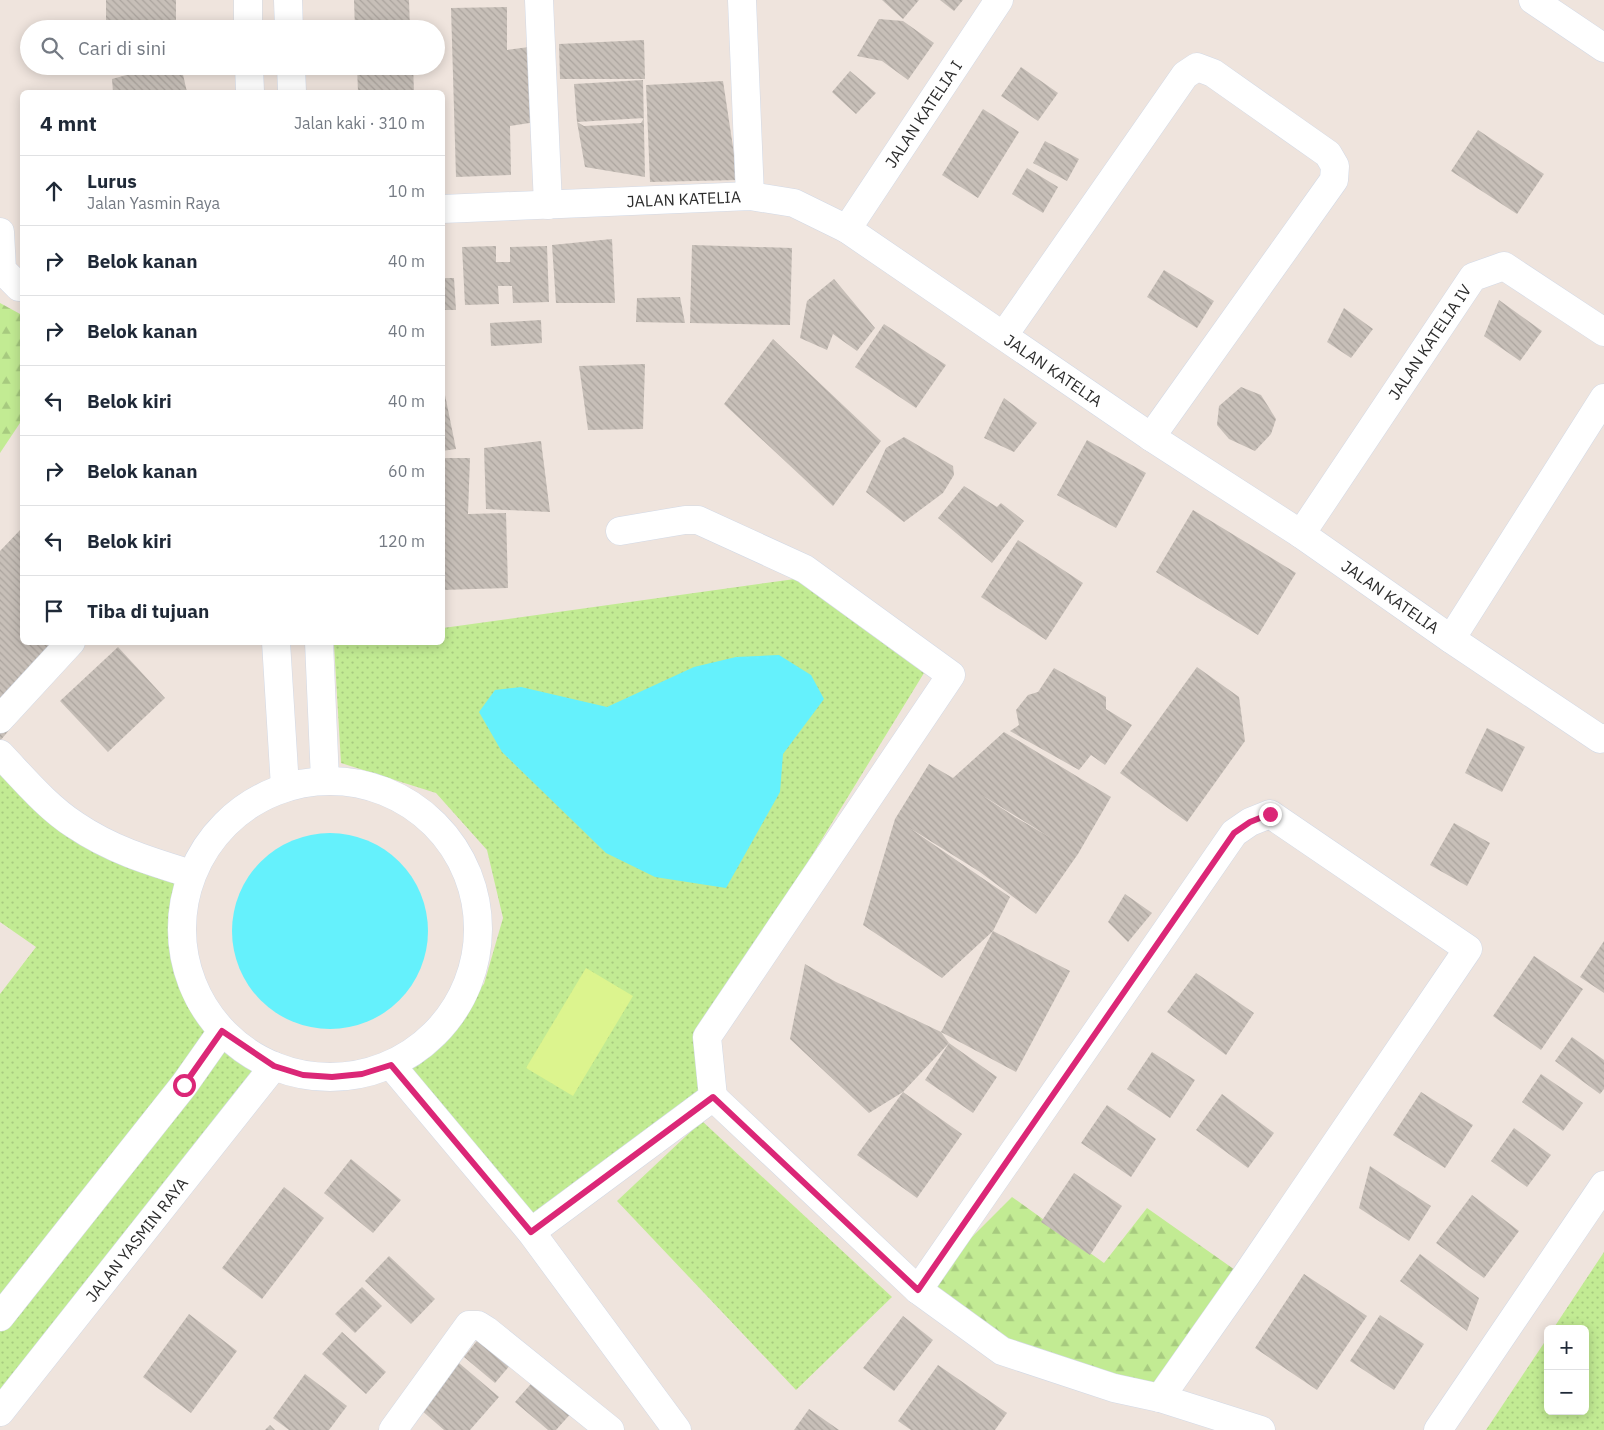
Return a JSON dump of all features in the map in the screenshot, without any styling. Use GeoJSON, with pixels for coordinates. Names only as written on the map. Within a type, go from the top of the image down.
{"type":"FeatureCollection","features":[{"type":"Feature","properties":{"kind":"street"},"geometry":{"type":"LineString","coordinates":[[248,0],[248,20]]}},
{"type":"Feature","properties":{"kind":"street"},"geometry":{"type":"LineString","coordinates":[[288,0],[289,20]]}},
{"type":"Feature","properties":{"kind":"street"},"geometry":{"type":"LineString","coordinates":[[539,0],[548,205]]}},
{"type":"Feature","properties":{"kind":"street"},"geometry":{"type":"LineString","coordinates":[[750,196],[743,11],[758,0]]}},
{"type":"Feature","properties":{"kind":"street","name":"JALAN KATELIA I"},"geometry":{"type":"LineString","coordinates":[[847,229],[998,0]]}},
{"type":"Feature","properties":{"kind":"street"},"geometry":{"type":"LineString","coordinates":[[1534,0],[1604,48]]}},
{"type":"Feature","properties":{"kind":"street"},"geometry":{"type":"LineString","coordinates":[[1004,335],[1185,75],[1197,66],[1213,73],[1328,154],[1335,166],[1334,180],[1151,437]]}},
{"type":"Feature","properties":{"kind":"street"},"geometry":{"type":"LineString","coordinates":[[249,75],[250,90]]}},
{"type":"Feature","properties":{"kind":"street"},"geometry":{"type":"LineString","coordinates":[[291,75],[292,90]]}},
{"type":"Feature","properties":{"kind":"street","name":"JALAN KATELIA"},"geometry":{"type":"LineString","coordinates":[[445,209],[750,196],[794,203],[847,229],[1151,437],[1301,534],[1451,639],[1600,739],[1604,738]]}},
{"type":"Feature","properties":{"kind":"street"},"geometry":{"type":"LineString","coordinates":[[0,232],[2,270],[20,287]]}},
{"type":"Feature","properties":{"kind":"street","name":"JALAN KATELIA IV"},"geometry":{"type":"LineString","coordinates":[[1301,534],[1473,277],[1504,266],[1604,332]]}},
{"type":"Feature","properties":{"kind":"street"},"geometry":{"type":"LineString","coordinates":[[1451,639],[1604,398]]}},
{"type":"Feature","properties":{"kind":"street"},"geometry":{"type":"LineString","coordinates":[[620,531],[685,520],[698,520],[805,569],[951,675],[707,1037],[713,1097],[918,1290],[1002,1351],[1114,1388],[1160,1398],[1261,1430]]}},
{"type":"Feature","properties":{"kind":"street"},"geometry":{"type":"LineString","coordinates":[[0,719],[68,645]]}},
{"type":"Feature","properties":{"kind":"street"},"geometry":{"type":"LineString","coordinates":[[276,645],[285,787]]}},
{"type":"Feature","properties":{"kind":"street"},"geometry":{"type":"LineString","coordinates":[[319,645],[325,780]]}},
{"type":"Feature","properties":{"kind":"street"},"geometry":{"type":"LineString","coordinates":[[0,754],[40,796],[73,824],[106,844],[133,856],[191,874]]}},
{"type":"Feature","properties":{"kind":"street"},"geometry":{"type":"LineString","coordinates":[[325,780],[362,784],[397,797],[428,818],[452,846],[470,879],[477,915],[477,953],[466,988],[447,1020],[422,1046],[391,1065],[362,1074],[332,1077],[303,1075],[274,1066],[222,1031],[201,1002],[188,974],[182,942],[191,874],[207,844],[231,818],[260,797],[285,787],[325,780]]}},
{"type":"Feature","properties":{"kind":"street"},"geometry":{"type":"LineString","coordinates":[[918,1290],[1234,833],[1250,822],[1270,814],[1468,949],[1245,1277],[1160,1398]]}},
{"type":"Feature","properties":{"kind":"street"},"geometry":{"type":"LineString","coordinates":[[0,1317],[184,1085],[222,1031]]}},
{"type":"Feature","properties":{"kind":"street"},"geometry":{"type":"LineString","coordinates":[[391,1065],[531,1232],[672,1428]]}},
{"type":"Feature","properties":{"kind":"street","name":"JALAN YASMIN RAYA"},"geometry":{"type":"LineString","coordinates":[[0,1412],[274,1066]]}},
{"type":"Feature","properties":{"kind":"street"},"geometry":{"type":"LineString","coordinates":[[531,1232],[713,1097]]}},
{"type":"Feature","properties":{"kind":"street"},"geometry":{"type":"LineString","coordinates":[[1438,1430],[1604,1185]]}},
{"type":"Feature","properties":{"kind":"street"},"geometry":{"type":"LineString","coordinates":[[393,1430],[469,1325],[478,1325],[486,1330],[610,1430]]}},
{"type":"Feature","properties":{"kind":"green space"},"geometry":{"type":"Polygon","coordinates":[[[0,303],[20,314],[20,423],[0,453],[0,303]]]}},
{"type":"Feature","properties":{"kind":"green space"},"geometry":{"type":"Polygon","coordinates":[[[795,579],[924,673],[701,1036],[713,1097],[531,1232],[391,1065],[422,1046],[484,984],[503,918],[487,850],[436,793],[341,763],[334,645],[445,645],[445,628],[795,579]]]}},
{"type":"Feature","properties":{"kind":"green space"},"geometry":{"type":"Polygon","coordinates":[[[0,754],[40,795],[191,874],[182,942],[188,973],[201,1002],[222,1031],[274,1066],[0,1413],[0,994],[36,947],[0,922],[0,754]]]}},
{"type":"Feature","properties":{"kind":"green space"},"geometry":{"type":"Polygon","coordinates":[[[586,968],[633,996],[573,1096],[526,1068],[586,968]]]}},
{"type":"Feature","properties":{"kind":"green space"},"geometry":{"type":"Polygon","coordinates":[[[702,1121],[892,1297],[796,1390],[617,1201],[702,1121]]]}},
{"type":"Feature","properties":{"kind":"green space"},"geometry":{"type":"Polygon","coordinates":[[[1012,1197],[1104,1263],[1147,1208],[1245,1277],[1160,1398],[1002,1351],[919,1290],[1012,1197]]]}},
{"type":"Feature","properties":{"kind":"green space"},"geometry":{"type":"Polygon","coordinates":[[[1604,1252],[1604,1430],[1486,1430],[1544,1343],[1544,1415],[1589,1415],[1589,1325],[1556,1325],[1604,1252]]]}},
{"type":"Feature","properties":{"kind":"water"},"geometry":{"type":"Polygon","coordinates":[[[779,655],[811,675],[824,699],[783,754],[780,792],[726,888],[655,877],[606,853],[502,752],[479,712],[495,690],[521,687],[607,707],[694,667],[736,657],[779,655]]]}},
{"type":"Feature","properties":{"kind":"water"},"geometry":{"type":"Polygon","coordinates":[[[320,833],[340,833],[368,840],[385,849],[400,861],[412,876],[421,893],[428,921],[428,941],[421,969],[412,986],[400,1001],[385,1013],[368,1022],[340,1029],[320,1029],[292,1022],[275,1013],[260,1001],[248,986],[239,969],[232,941],[232,921],[239,893],[248,876],[260,861],[275,849],[292,840],[320,833]]]}},
{"type":"Feature","properties":{"kind":"building"},"geometry":{"type":"Polygon","coordinates":[[[106,0],[176,0],[176,20],[106,20],[106,0]]]}},
{"type":"Feature","properties":{"kind":"building"},"geometry":{"type":"Polygon","coordinates":[[[354,0],[409,0],[410,20],[355,20],[354,0]]]}},
{"type":"Feature","properties":{"kind":"building"},"geometry":{"type":"Polygon","coordinates":[[[882,0],[919,0],[903,19],[882,0]]]}},
{"type":"Feature","properties":{"kind":"building"},"geometry":{"type":"Polygon","coordinates":[[[940,0],[963,0],[954,11],[940,0]]]}},
{"type":"Feature","properties":{"kind":"building"},"geometry":{"type":"Polygon","coordinates":[[[507,7],[507,50],[529,47],[536,122],[510,126],[511,175],[456,177],[451,8],[507,7]]]}},
{"type":"Feature","properties":{"kind":"building"},"geometry":{"type":"Polygon","coordinates":[[[879,19],[903,21],[934,43],[908,80],[882,61],[857,56],[879,19]]]}},
{"type":"Feature","properties":{"kind":"building"},"geometry":{"type":"Polygon","coordinates":[[[644,40],[645,79],[560,79],[559,44],[644,40]]]}},
{"type":"Feature","properties":{"kind":"building"},"geometry":{"type":"Polygon","coordinates":[[[1021,67],[1058,93],[1038,121],[1001,96],[1021,67]]]}},
{"type":"Feature","properties":{"kind":"building"},"geometry":{"type":"Polygon","coordinates":[[[850,71],[876,93],[856,114],[832,92],[850,71]]]}},
{"type":"Feature","properties":{"kind":"building"},"geometry":{"type":"Polygon","coordinates":[[[126,75],[183,75],[187,90],[113,90],[112,79],[126,75]]]}},
{"type":"Feature","properties":{"kind":"building"},"geometry":{"type":"Polygon","coordinates":[[[357,75],[413,75],[414,90],[358,90],[357,75]]]}},
{"type":"Feature","properties":{"kind":"building"},"geometry":{"type":"Polygon","coordinates":[[[643,80],[644,118],[577,122],[574,84],[643,80]]]}},
{"type":"Feature","properties":{"kind":"building"},"geometry":{"type":"Polygon","coordinates":[[[723,81],[738,180],[650,182],[646,85],[723,81]]]}},
{"type":"Feature","properties":{"kind":"building"},"geometry":{"type":"Polygon","coordinates":[[[983,109],[1019,132],[978,198],[942,175],[983,109]]]}},
{"type":"Feature","properties":{"kind":"building"},"geometry":{"type":"Polygon","coordinates":[[[644,118],[645,177],[585,167],[577,122],[584,126],[641,123],[644,118]]]}},
{"type":"Feature","properties":{"kind":"building"},"geometry":{"type":"Polygon","coordinates":[[[1478,130],[1544,174],[1517,214],[1451,171],[1478,130]]]}},
{"type":"Feature","properties":{"kind":"building"},"geometry":{"type":"Polygon","coordinates":[[[1045,141],[1079,159],[1067,181],[1033,163],[1045,141]]]}},
{"type":"Feature","properties":{"kind":"building"},"geometry":{"type":"Polygon","coordinates":[[[1027,168],[1058,187],[1043,213],[1012,194],[1027,168]]]}},
{"type":"Feature","properties":{"kind":"building"},"geometry":{"type":"Polygon","coordinates":[[[612,239],[615,303],[556,303],[552,245],[612,239]]]}},
{"type":"Feature","properties":{"kind":"building"},"geometry":{"type":"Polygon","coordinates":[[[692,245],[792,248],[790,325],[690,323],[692,245]]]}},
{"type":"Feature","properties":{"kind":"building"},"geometry":{"type":"Polygon","coordinates":[[[496,246],[496,262],[510,262],[510,247],[547,246],[549,302],[513,303],[512,286],[498,286],[499,304],[465,305],[462,247],[496,246]]]}},
{"type":"Feature","properties":{"kind":"building"},"geometry":{"type":"Polygon","coordinates":[[[1164,270],[1214,301],[1197,328],[1147,297],[1164,270]]]}},
{"type":"Feature","properties":{"kind":"building"},"geometry":{"type":"Polygon","coordinates":[[[445,278],[454,278],[456,310],[445,310],[445,278]]]}},
{"type":"Feature","properties":{"kind":"building"},"geometry":{"type":"Polygon","coordinates":[[[834,279],[875,328],[857,351],[833,334],[827,350],[800,338],[807,301],[834,279]]]}},
{"type":"Feature","properties":{"kind":"building"},"geometry":{"type":"Polygon","coordinates":[[[680,297],[685,323],[636,322],[637,298],[680,297]]]}},
{"type":"Feature","properties":{"kind":"building"},"geometry":{"type":"Polygon","coordinates":[[[1499,300],[1542,331],[1520,361],[1484,336],[1499,300]]]}},
{"type":"Feature","properties":{"kind":"building"},"geometry":{"type":"Polygon","coordinates":[[[1344,308],[1373,329],[1351,358],[1327,342],[1344,308]]]}},
{"type":"Feature","properties":{"kind":"building"},"geometry":{"type":"Polygon","coordinates":[[[541,320],[542,343],[491,346],[490,323],[541,320]]]}},
{"type":"Feature","properties":{"kind":"building"},"geometry":{"type":"Polygon","coordinates":[[[884,324],[946,365],[916,408],[855,367],[884,324]]]}},
{"type":"Feature","properties":{"kind":"building"},"geometry":{"type":"Polygon","coordinates":[[[773,339],[881,441],[833,506],[724,404],[773,339]]]}},
{"type":"Feature","properties":{"kind":"building"},"geometry":{"type":"Polygon","coordinates":[[[645,364],[643,429],[588,430],[579,366],[645,364]]]}},
{"type":"Feature","properties":{"kind":"building"},"geometry":{"type":"Polygon","coordinates":[[[1241,387],[1261,395],[1276,419],[1271,434],[1255,451],[1229,439],[1217,425],[1219,406],[1241,387]]]}},
{"type":"Feature","properties":{"kind":"building"},"geometry":{"type":"Polygon","coordinates":[[[445,395],[456,449],[445,451],[445,395]]]}},
{"type":"Feature","properties":{"kind":"building"},"geometry":{"type":"Polygon","coordinates":[[[1004,398],[1037,423],[1014,452],[984,438],[1004,398]]]}},
{"type":"Feature","properties":{"kind":"building"},"geometry":{"type":"Polygon","coordinates":[[[904,437],[953,466],[954,475],[943,493],[904,522],[866,492],[886,448],[904,437]]]}},
{"type":"Feature","properties":{"kind":"building"},"geometry":{"type":"Polygon","coordinates":[[[1087,440],[1146,473],[1116,528],[1057,495],[1087,440]]]}},
{"type":"Feature","properties":{"kind":"building"},"geometry":{"type":"Polygon","coordinates":[[[541,441],[550,512],[486,509],[484,448],[541,441]]]}},
{"type":"Feature","properties":{"kind":"building"},"geometry":{"type":"Polygon","coordinates":[[[445,458],[470,458],[468,514],[506,513],[508,588],[445,590],[445,458]]]}},
{"type":"Feature","properties":{"kind":"building"},"geometry":{"type":"Polygon","coordinates":[[[964,486],[997,507],[1001,503],[1024,521],[992,563],[938,518],[964,486]]]}},
{"type":"Feature","properties":{"kind":"building"},"geometry":{"type":"Polygon","coordinates":[[[1193,510],[1296,573],[1258,635],[1156,572],[1193,510]]]}},
{"type":"Feature","properties":{"kind":"building"},"geometry":{"type":"Polygon","coordinates":[[[20,530],[20,645],[80,645],[0,741],[0,551],[20,530]]]}},
{"type":"Feature","properties":{"kind":"building"},"geometry":{"type":"Polygon","coordinates":[[[1018,540],[1083,583],[1046,640],[981,597],[1018,540]]]}},
{"type":"Feature","properties":{"kind":"building"},"geometry":{"type":"Polygon","coordinates":[[[118,647],[165,698],[108,752],[60,701],[118,647]]]}},
{"type":"Feature","properties":{"kind":"building"},"geometry":{"type":"Polygon","coordinates":[[[1197,667],[1239,697],[1245,741],[1187,822],[1120,773],[1197,667]]]}},
{"type":"Feature","properties":{"kind":"building"},"geometry":{"type":"Polygon","coordinates":[[[1054,668],[1106,697],[1106,709],[1132,725],[1105,765],[1091,755],[1079,770],[1010,731],[1019,725],[1016,710],[1028,695],[1038,692],[1054,668]]]}},
{"type":"Feature","properties":{"kind":"building"},"geometry":{"type":"Polygon","coordinates":[[[1487,728],[1525,747],[1502,792],[1465,773],[1487,728]]]}},
{"type":"Feature","properties":{"kind":"building"},"geometry":{"type":"Polygon","coordinates":[[[1004,732],[1111,797],[1078,854],[1036,914],[980,872],[908,827],[1010,897],[993,931],[942,978],[863,925],[895,819],[929,764],[953,778],[1004,732]],[[980,794],[1015,817],[1051,838],[980,794]]]}},
{"type":"Feature","properties":{"kind":"building"},"geometry":{"type":"Polygon","coordinates":[[[1454,823],[1490,843],[1467,886],[1430,865],[1454,823]]]}},
{"type":"Feature","properties":{"kind":"building"},"geometry":{"type":"Polygon","coordinates":[[[1125,894],[1152,913],[1128,942],[1108,922],[1125,894]]]}},
{"type":"Feature","properties":{"kind":"building"},"geometry":{"type":"Polygon","coordinates":[[[993,931],[1070,971],[1016,1072],[941,1032],[993,931]]]}},
{"type":"Feature","properties":{"kind":"building"},"geometry":{"type":"Polygon","coordinates":[[[1604,941],[1604,993],[1580,977],[1604,941]]]}},
{"type":"Feature","properties":{"kind":"building"},"geometry":{"type":"Polygon","coordinates":[[[1534,956],[1583,989],[1541,1050],[1493,1016],[1534,956]]]}},
{"type":"Feature","properties":{"kind":"building"},"geometry":{"type":"Polygon","coordinates":[[[805,964],[836,982],[941,1032],[949,1043],[903,1092],[869,1113],[790,1039],[805,964]]]}},
{"type":"Feature","properties":{"kind":"building"},"geometry":{"type":"Polygon","coordinates":[[[1196,973],[1254,1013],[1226,1055],[1167,1012],[1196,973]]]}},
{"type":"Feature","properties":{"kind":"building"},"geometry":{"type":"Polygon","coordinates":[[[1572,1037],[1604,1060],[1604,1089],[1600,1094],[1555,1061],[1572,1037]]]}},
{"type":"Feature","properties":{"kind":"building"},"geometry":{"type":"Polygon","coordinates":[[[949,1043],[997,1077],[973,1113],[925,1080],[949,1043]]]}},
{"type":"Feature","properties":{"kind":"building"},"geometry":{"type":"Polygon","coordinates":[[[1152,1052],[1195,1080],[1170,1118],[1127,1089],[1152,1052]]]}},
{"type":"Feature","properties":{"kind":"building"},"geometry":{"type":"Polygon","coordinates":[[[1541,1074],[1583,1103],[1563,1131],[1522,1102],[1541,1074]]]}},
{"type":"Feature","properties":{"kind":"building"},"geometry":{"type":"Polygon","coordinates":[[[903,1092],[962,1134],[917,1198],[857,1155],[903,1092]]]}},
{"type":"Feature","properties":{"kind":"building"},"geometry":{"type":"Polygon","coordinates":[[[1421,1092],[1473,1125],[1445,1168],[1393,1135],[1421,1092]]]}},
{"type":"Feature","properties":{"kind":"building"},"geometry":{"type":"Polygon","coordinates":[[[1222,1094],[1274,1133],[1248,1168],[1196,1130],[1222,1094]]]}},
{"type":"Feature","properties":{"kind":"building"},"geometry":{"type":"Polygon","coordinates":[[[1107,1105],[1156,1139],[1131,1177],[1081,1143],[1107,1105]]]}},
{"type":"Feature","properties":{"kind":"building"},"geometry":{"type":"Polygon","coordinates":[[[1514,1128],[1551,1155],[1527,1187],[1491,1161],[1514,1128]]]}},
{"type":"Feature","properties":{"kind":"building"},"geometry":{"type":"Polygon","coordinates":[[[351,1159],[401,1200],[373,1233],[324,1193],[351,1159]]]}},
{"type":"Feature","properties":{"kind":"building"},"geometry":{"type":"Polygon","coordinates":[[[1370,1166],[1431,1206],[1409,1241],[1359,1208],[1370,1166]]]}},
{"type":"Feature","properties":{"kind":"building"},"geometry":{"type":"Polygon","coordinates":[[[1074,1173],[1122,1206],[1090,1255],[1041,1222],[1074,1173]]]}},
{"type":"Feature","properties":{"kind":"building"},"geometry":{"type":"Polygon","coordinates":[[[284,1187],[324,1218],[262,1299],[222,1268],[284,1187]]]}},
{"type":"Feature","properties":{"kind":"building"},"geometry":{"type":"Polygon","coordinates":[[[1472,1195],[1519,1231],[1484,1278],[1436,1243],[1472,1195]]]}},
{"type":"Feature","properties":{"kind":"building"},"geometry":{"type":"Polygon","coordinates":[[[1420,1254],[1479,1298],[1467,1331],[1400,1281],[1420,1254]]]}},
{"type":"Feature","properties":{"kind":"building"},"geometry":{"type":"Polygon","coordinates":[[[389,1256],[435,1299],[411,1324],[365,1281],[389,1256]]]}},
{"type":"Feature","properties":{"kind":"building"},"geometry":{"type":"Polygon","coordinates":[[[1304,1274],[1367,1316],[1317,1390],[1255,1348],[1304,1274]]]}},
{"type":"Feature","properties":{"kind":"building"},"geometry":{"type":"Polygon","coordinates":[[[362,1287],[382,1306],[355,1333],[335,1314],[362,1287]]]}},
{"type":"Feature","properties":{"kind":"building"},"geometry":{"type":"Polygon","coordinates":[[[189,1314],[237,1351],[191,1413],[143,1377],[189,1314]]]}},
{"type":"Feature","properties":{"kind":"building"},"geometry":{"type":"Polygon","coordinates":[[[1380,1315],[1424,1344],[1394,1390],[1350,1361],[1380,1315]]]}},
{"type":"Feature","properties":{"kind":"building"},"geometry":{"type":"Polygon","coordinates":[[[903,1316],[933,1340],[894,1391],[863,1368],[903,1316]]]}},
{"type":"Feature","properties":{"kind":"building"},"geometry":{"type":"Polygon","coordinates":[[[342,1332],[386,1372],[366,1394],[322,1354],[342,1332]]]}},
{"type":"Feature","properties":{"kind":"building"},"geometry":{"type":"Polygon","coordinates":[[[480,1337],[512,1363],[495,1383],[464,1357],[480,1337]]]}},
{"type":"Feature","properties":{"kind":"building"},"geometry":{"type":"Polygon","coordinates":[[[459,1363],[499,1397],[470,1430],[444,1430],[420,1409],[459,1363]]]}},
{"type":"Feature","properties":{"kind":"building"},"geometry":{"type":"Polygon","coordinates":[[[938,1365],[1007,1413],[995,1430],[911,1430],[898,1421],[938,1365]]]}},
{"type":"Feature","properties":{"kind":"building"},"geometry":{"type":"Polygon","coordinates":[[[305,1374],[347,1406],[329,1430],[289,1430],[273,1418],[305,1374]]]}},
{"type":"Feature","properties":{"kind":"building"},"geometry":{"type":"Polygon","coordinates":[[[537,1377],[574,1410],[556,1430],[548,1430],[515,1402],[537,1377]]]}},
{"type":"Feature","properties":{"kind":"building"},"geometry":{"type":"Polygon","coordinates":[[[809,1409],[839,1430],[794,1430],[809,1409]]]}},
{"type":"Feature","properties":{"kind":"building"},"geometry":{"type":"Polygon","coordinates":[[[270,1425],[275,1430],[265,1430],[270,1425]]]}},
{"type":"Feature","properties":{"kind":"route"},"geometry":{"type":"LineString","coordinates":[[184,1085],[222,1031],[274,1066],[303,1075],[332,1077],[362,1074],[391,1065],[531,1232],[713,1097],[918,1290],[1234,833],[1250,822],[1270,814]]}}]}
